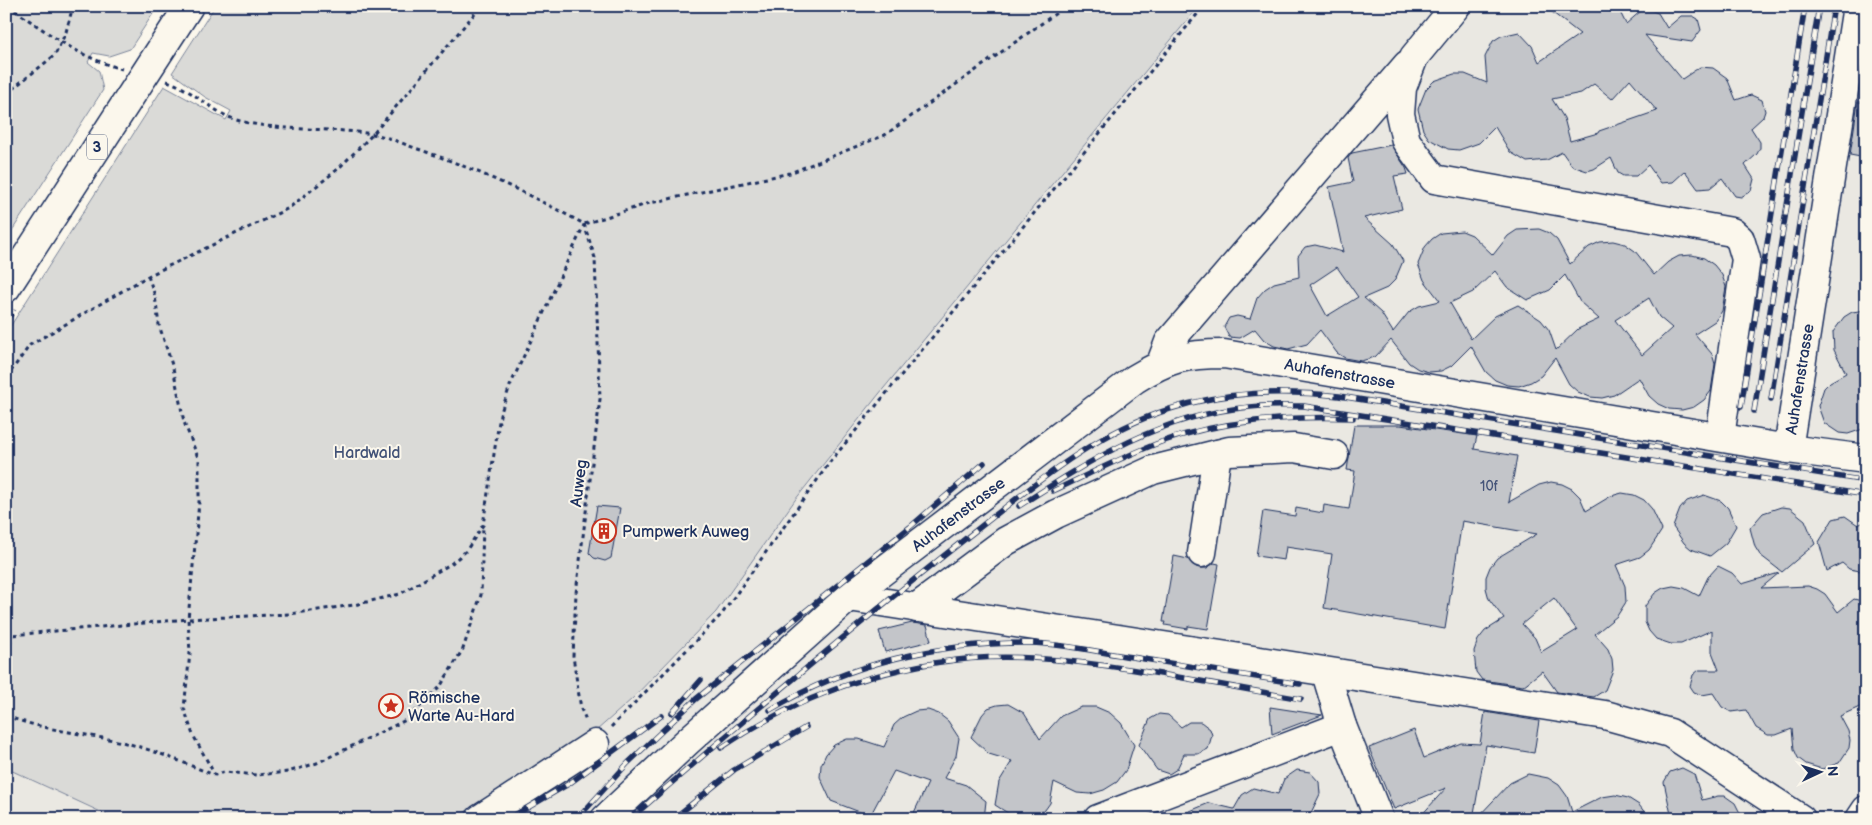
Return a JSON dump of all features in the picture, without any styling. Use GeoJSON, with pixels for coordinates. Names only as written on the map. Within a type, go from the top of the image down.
{"type":"FeatureCollection","features":[{"type":"Feature","properties":{"kind":"street","name":"3"},"geometry":{"type":"LineString","coordinates":[[6,256],[168,6]]}},
{"type":"Feature","properties":{"kind":"street","name":"3"},"geometry":{"type":"LineString","coordinates":[[6,288],[188,6]]}},
{"type":"Feature","properties":{"kind":"street"},"geometry":{"type":"LineString","coordinates":[[1161,363],[1170,342],[1456,6]]}},
{"type":"Feature","properties":{"kind":"street","name":"Auhafenstrasse"},"geometry":{"type":"LineString","coordinates":[[605,819],[688,741],[849,597],[1135,379],[1161,363],[1192,354],[1224,354],[1788,449],[1857,6]]}},
{"type":"Feature","properties":{"kind":"street"},"geometry":{"type":"LineString","coordinates":[[1414,57],[1402,88],[1400,114],[1406,141],[1434,179],[1732,232],[1740,239],[1746,259],[1720,438]]}},
{"type":"Feature","properties":{"kind":"street"},"geometry":{"type":"LineString","coordinates":[[916,608],[1006,541],[1056,514],[1153,470],[1229,451],[1294,448],[1334,455]]}},
{"type":"Feature","properties":{"kind":"street"},"geometry":{"type":"LineString","coordinates":[[1788,449],[1866,459]]}},
{"type":"Feature","properties":{"kind":"street"},"geometry":{"type":"LineString","coordinates":[[1202,553],[1217,454]]}},
{"type":"Feature","properties":{"kind":"street"},"geometry":{"type":"LineString","coordinates":[[849,597],[1326,673],[1605,715],[1670,733],[1800,819]]}},
{"type":"Feature","properties":{"kind":"street"},"geometry":{"type":"LineString","coordinates":[[1326,673],[1342,726],[1379,819]]}},
{"type":"Feature","properties":{"kind":"street"},"geometry":{"type":"LineString","coordinates":[[1098,819],[1342,726]]}},
{"type":"Feature","properties":{"kind":"street"},"geometry":{"type":"LineString","coordinates":[[480,819],[595,744]]}},
{"type":"Feature","properties":{"kind":"street"},"geometry":{"type":"LineString","coordinates":[[1860,819],[1866,810]]}},
{"type":"Feature","properties":{"kind":"path"},"geometry":{"type":"LineString","coordinates":[[8,6],[94,61],[127,70]]}},
{"type":"Feature","properties":{"kind":"path"},"geometry":{"type":"LineString","coordinates":[[6,94],[55,55],[62,42],[73,6]]}},
{"type":"Feature","properties":{"kind":"path"},"geometry":{"type":"LineString","coordinates":[[6,378],[30,345],[148,276],[289,208],[338,169],[373,134],[481,6]]}},
{"type":"Feature","properties":{"kind":"path"},"geometry":{"type":"LineString","coordinates":[[162,80],[177,84],[201,101],[237,120],[271,128],[373,134],[440,157],[519,190],[584,224],[650,203],[790,173],[885,135],[1066,6]]}},
{"type":"Feature","properties":{"kind":"path"},"geometry":{"type":"LineString","coordinates":[[595,744],[722,614],[830,462],[1204,6]]}},
{"type":"Feature","properties":{"kind":"path"},"geometry":{"type":"LineString","coordinates":[[6,716],[36,726],[109,739],[163,754],[215,775],[224,772],[256,775],[288,772],[316,764],[406,720],[440,686],[463,649],[481,595],[482,525],[500,415],[510,386],[584,224]]}},
{"type":"Feature","properties":{"kind":"path","name":"Auweg"},"geometry":{"type":"LineString","coordinates":[[584,224],[594,258],[600,399],[576,593],[573,656],[581,709],[595,744]]}},
{"type":"Feature","properties":{"kind":"path"},"geometry":{"type":"LineString","coordinates":[[148,276],[155,296],[159,324],[173,368],[184,422],[199,460],[199,502],[188,619],[190,653],[184,708],[193,735],[215,775]]}},
{"type":"Feature","properties":{"kind":"path"},"geometry":{"type":"LineString","coordinates":[[6,633],[12,635],[188,619],[289,614],[354,605],[400,594],[452,563],[466,551],[482,525]]}},
{"type":"Feature","properties":{"kind":"path"},"geometry":{"type":"LineString","coordinates":[[6,668],[12,635]]}},
{"type":"Feature","properties":{"kind":"shaded area"},"geometry":{"type":"Polygon","coordinates":[[[1199,6],[1866,6],[1866,819],[453,819],[587,739],[632,699],[716,612],[795,500],[879,394],[1199,6]]]}},
{"type":"Feature","properties":{"kind":"shaded area"},"geometry":{"type":"Polygon","coordinates":[[[6,768],[116,819],[6,819],[6,768]]]}},
{"type":"Feature","properties":{"kind":"green space"},"geometry":{"type":"Polygon","coordinates":[[[6,6],[158,6],[130,49],[109,56],[93,53],[88,62],[99,71],[103,90],[6,240],[6,6]]]}},
{"type":"Feature","properties":{"kind":"green space","name":"Hardwald"},"geometry":{"type":"Polygon","coordinates":[[[215,6],[1199,6],[879,394],[795,500],[716,612],[632,699],[587,739],[453,819],[116,819],[6,768],[6,333],[164,86],[226,120],[231,111],[205,97],[172,73],[215,6]]]}},
{"type":"Feature","properties":{"kind":"building"},"geometry":{"type":"Polygon","coordinates":[[[1544,6],[1617,6],[1626,24],[1642,10],[1647,9],[1658,13],[1667,28],[1681,16],[1693,16],[1698,19],[1701,30],[1692,42],[1645,35],[1682,79],[1700,67],[1713,68],[1727,78],[1736,100],[1751,95],[1762,100],[1765,111],[1763,117],[1751,128],[1760,142],[1760,148],[1757,154],[1745,165],[1754,179],[1751,191],[1741,197],[1735,196],[1722,178],[1710,188],[1698,189],[1685,171],[1673,182],[1661,183],[1648,165],[1636,176],[1623,176],[1618,173],[1611,158],[1594,169],[1587,171],[1572,166],[1562,152],[1547,160],[1527,162],[1510,152],[1495,127],[1479,143],[1459,150],[1448,149],[1429,139],[1423,130],[1418,109],[1426,89],[1434,81],[1454,74],[1465,74],[1487,83],[1485,57],[1493,41],[1501,36],[1519,32],[1532,46],[1539,62],[1580,34],[1544,6]],[[1630,79],[1612,99],[1594,84],[1581,93],[1552,99],[1564,118],[1570,141],[1598,133],[1599,131],[1657,111],[1630,79]]]}},
{"type":"Feature","properties":{"kind":"building"},"geometry":{"type":"Polygon","coordinates":[[[1858,102],[1866,102],[1866,158],[1850,155],[1858,102]]]}},
{"type":"Feature","properties":{"kind":"building"},"geometry":{"type":"Polygon","coordinates":[[[1391,145],[1408,174],[1394,176],[1402,209],[1364,218],[1393,244],[1403,261],[1395,280],[1387,288],[1364,298],[1381,313],[1393,332],[1409,312],[1419,306],[1440,301],[1424,280],[1418,264],[1425,247],[1441,233],[1462,231],[1472,235],[1493,255],[1508,236],[1517,230],[1539,229],[1549,233],[1557,240],[1570,264],[1589,247],[1600,242],[1613,241],[1625,244],[1635,251],[1654,275],[1668,262],[1679,256],[1692,255],[1704,258],[1714,265],[1722,275],[1726,287],[1722,311],[1715,321],[1695,334],[1712,354],[1715,364],[1711,391],[1704,400],[1694,407],[1682,410],[1669,409],[1658,404],[1649,396],[1639,378],[1614,395],[1602,398],[1590,397],[1578,392],[1569,384],[1555,358],[1541,376],[1519,386],[1507,385],[1495,380],[1486,372],[1471,346],[1451,366],[1441,371],[1429,372],[1418,369],[1409,363],[1391,340],[1375,357],[1361,361],[1345,358],[1337,353],[1320,330],[1307,344],[1288,349],[1274,346],[1264,340],[1255,329],[1240,338],[1229,337],[1224,327],[1229,318],[1237,316],[1250,319],[1257,298],[1265,289],[1274,283],[1299,277],[1298,256],[1305,247],[1315,245],[1343,252],[1329,187],[1353,182],[1348,158],[1352,153],[1391,145]],[[1337,267],[1310,285],[1327,316],[1358,297],[1337,267]],[[1495,271],[1473,292],[1450,303],[1471,339],[1495,316],[1518,305],[1541,320],[1549,330],[1556,350],[1578,329],[1599,319],[1580,302],[1565,275],[1550,290],[1527,300],[1507,287],[1495,271]],[[1649,298],[1615,320],[1642,355],[1672,328],[1659,317],[1649,298]]]}},
{"type":"Feature","properties":{"kind":"building"},"geometry":{"type":"Polygon","coordinates":[[[1866,310],[1866,428],[1848,434],[1839,433],[1824,423],[1818,406],[1824,388],[1830,382],[1846,373],[1834,350],[1833,332],[1844,317],[1852,312],[1866,310]]]}},
{"type":"Feature","properties":{"kind":"building"},"geometry":{"type":"Polygon","coordinates":[[[1354,425],[1400,425],[1477,436],[1474,449],[1517,456],[1509,502],[1539,485],[1551,482],[1562,484],[1572,489],[1580,497],[1586,511],[1611,496],[1622,493],[1634,495],[1644,500],[1652,509],[1662,530],[1649,550],[1640,557],[1616,565],[1625,586],[1626,602],[1617,616],[1595,634],[1608,649],[1612,659],[1613,670],[1605,690],[1594,697],[1557,692],[1542,671],[1523,686],[1482,680],[1476,672],[1474,651],[1478,640],[1485,631],[1504,619],[1489,599],[1486,588],[1486,577],[1490,567],[1497,558],[1537,534],[1462,521],[1445,629],[1324,608],[1332,554],[1286,547],[1284,560],[1256,556],[1263,511],[1295,516],[1296,508],[1323,513],[1324,505],[1349,509],[1355,471],[1347,470],[1354,425]],[[1554,598],[1522,624],[1535,638],[1541,652],[1577,630],[1554,598]]]}},
{"type":"Feature","properties":{"kind":"building"},"geometry":{"type":"Polygon","coordinates":[[[1704,495],[1721,501],[1728,508],[1736,526],[1726,543],[1710,556],[1691,549],[1684,543],[1673,527],[1680,509],[1687,501],[1704,495]]]}},
{"type":"Feature","properties":{"kind":"building","name":"Pumpwerk Auweg"},"geometry":{"type":"Polygon","coordinates":[[[597,506],[620,508],[611,558],[605,561],[594,558],[589,553],[597,506]]]}},
{"type":"Feature","properties":{"kind":"building"},"geometry":{"type":"Polygon","coordinates":[[[1781,507],[1790,508],[1805,520],[1815,544],[1782,572],[1760,555],[1755,547],[1750,528],[1763,513],[1781,507]]]}},
{"type":"Feature","properties":{"kind":"building"},"geometry":{"type":"Polygon","coordinates":[[[1845,516],[1858,525],[1866,521],[1866,572],[1849,569],[1842,563],[1827,571],[1819,542],[1833,519],[1845,516]]]}},
{"type":"Feature","properties":{"kind":"building"},"geometry":{"type":"Polygon","coordinates":[[[1174,556],[1188,559],[1199,568],[1207,568],[1214,563],[1219,564],[1208,629],[1188,626],[1188,629],[1165,625],[1166,622],[1163,622],[1174,556]]]}},
{"type":"Feature","properties":{"kind":"building"},"geometry":{"type":"Polygon","coordinates":[[[1718,566],[1732,573],[1742,584],[1779,573],[1761,588],[1808,586],[1825,594],[1838,612],[1854,599],[1866,602],[1866,704],[1840,716],[1848,731],[1850,740],[1849,748],[1839,763],[1822,769],[1806,764],[1798,758],[1794,749],[1792,729],[1776,735],[1768,735],[1756,728],[1746,710],[1731,712],[1722,707],[1713,693],[1702,695],[1694,692],[1690,686],[1693,675],[1699,670],[1719,670],[1712,652],[1712,630],[1681,644],[1671,644],[1656,639],[1649,631],[1645,622],[1645,606],[1655,593],[1663,588],[1673,586],[1684,588],[1699,596],[1708,577],[1718,566]]]}},
{"type":"Feature","properties":{"kind":"building"},"geometry":{"type":"Polygon","coordinates":[[[912,623],[927,625],[931,641],[885,652],[879,631],[912,623]]]}},
{"type":"Feature","properties":{"kind":"building"},"geometry":{"type":"Polygon","coordinates":[[[1008,704],[1024,713],[1040,739],[1061,716],[1081,707],[1096,707],[1110,713],[1121,723],[1134,745],[1126,770],[1117,782],[1104,790],[1090,794],[1077,793],[1054,782],[1050,803],[1045,810],[1029,819],[1014,817],[995,805],[999,782],[1012,761],[989,754],[971,737],[982,715],[988,708],[1008,704]]]}},
{"type":"Feature","properties":{"kind":"building"},"geometry":{"type":"Polygon","coordinates":[[[1270,707],[1322,715],[1272,734],[1270,707]]]}},
{"type":"Feature","properties":{"kind":"building"},"geometry":{"type":"Polygon","coordinates":[[[928,710],[939,714],[948,721],[959,738],[956,756],[944,778],[966,785],[986,801],[984,819],[911,819],[928,783],[894,771],[870,816],[831,801],[820,777],[821,765],[826,754],[834,745],[847,739],[859,739],[884,747],[894,725],[903,717],[916,711],[928,710]]]}},
{"type":"Feature","properties":{"kind":"building"},"geometry":{"type":"Polygon","coordinates":[[[1485,712],[1539,721],[1534,753],[1486,745],[1473,819],[1418,819],[1446,788],[1394,809],[1369,748],[1414,730],[1424,758],[1461,743],[1480,744],[1485,712]]]}},
{"type":"Feature","properties":{"kind":"building"},"geometry":{"type":"Polygon","coordinates":[[[1159,714],[1168,715],[1181,727],[1189,722],[1201,722],[1210,729],[1212,735],[1208,749],[1198,754],[1184,754],[1177,769],[1169,774],[1157,770],[1139,745],[1150,719],[1159,714]]]}},
{"type":"Feature","properties":{"kind":"building"},"geometry":{"type":"Polygon","coordinates":[[[1682,768],[1694,774],[1702,800],[1725,796],[1735,803],[1743,819],[1672,819],[1664,782],[1670,772],[1682,768]]]}},
{"type":"Feature","properties":{"kind":"building"},"geometry":{"type":"Polygon","coordinates":[[[1297,770],[1310,772],[1319,782],[1320,794],[1308,819],[1171,819],[1209,803],[1234,809],[1242,795],[1253,788],[1278,794],[1284,779],[1297,770]]]}},
{"type":"Feature","properties":{"kind":"building"},"geometry":{"type":"Polygon","coordinates":[[[1528,774],[1548,778],[1559,785],[1567,796],[1572,812],[1602,797],[1615,795],[1628,798],[1639,805],[1650,819],[1476,819],[1510,783],[1528,774]]]}},
{"type":"Feature","properties":{"kind":"railway"},"geometry":{"type":"LineString","coordinates":[[1741,407],[1805,6]]}},
{"type":"Feature","properties":{"kind":"railway"},"geometry":{"type":"LineString","coordinates":[[1754,411],[1819,6]]}},
{"type":"Feature","properties":{"kind":"railway"},"geometry":{"type":"LineString","coordinates":[[1771,399],[1834,6]]}},
{"type":"Feature","properties":{"kind":"railway"},"geometry":{"type":"LineString","coordinates":[[630,819],[838,642],[1037,483],[1087,448],[1114,433],[1141,419],[1191,403],[1233,395],[1275,393],[1339,396],[1866,481]]}},
{"type":"Feature","properties":{"kind":"railway"},"geometry":{"type":"LineString","coordinates":[[1019,506],[1101,456],[1157,429],[1187,419],[1218,412],[1270,406],[1304,406],[1866,495]]}},
{"type":"Feature","properties":{"kind":"railway"},"geometry":{"type":"LineString","coordinates":[[1053,491],[1147,447],[1208,429],[1231,424],[1280,419],[1353,418]]}},
{"type":"Feature","properties":{"kind":"railway"},"geometry":{"type":"LineString","coordinates":[[577,819],[628,763],[696,699],[910,527],[984,463]]}},
{"type":"Feature","properties":{"kind":"railway"},"geometry":{"type":"LineString","coordinates":[[770,710],[831,680],[896,658],[962,646],[996,644],[1030,643],[1068,647],[1300,684]]}},
{"type":"Feature","properties":{"kind":"railway"},"geometry":{"type":"LineString","coordinates":[[721,748],[755,727],[830,691],[869,678],[909,668],[991,657],[1032,658],[1099,665],[1301,699]]}},
{"type":"Feature","properties":{"kind":"railway"},"geometry":{"type":"LineString","coordinates":[[672,713],[701,680]]}},
{"type":"Feature","properties":{"kind":"railway"},"geometry":{"type":"LineString","coordinates":[[508,819],[570,783],[661,716]]}},
{"type":"Feature","properties":{"kind":"railway"},"geometry":{"type":"LineString","coordinates":[[673,819],[734,770],[806,727]]}},
{"type":"Feature","properties":{"kind":"place","name":"Pumpwerk Auweg"},"geometry":{"type":"Point","coordinates":[604,531]}},
{"type":"Feature","properties":{"kind":"place","name":"Römische Warte Au-Hard"},"geometry":{"type":"Point","coordinates":[391,706]}}]}
